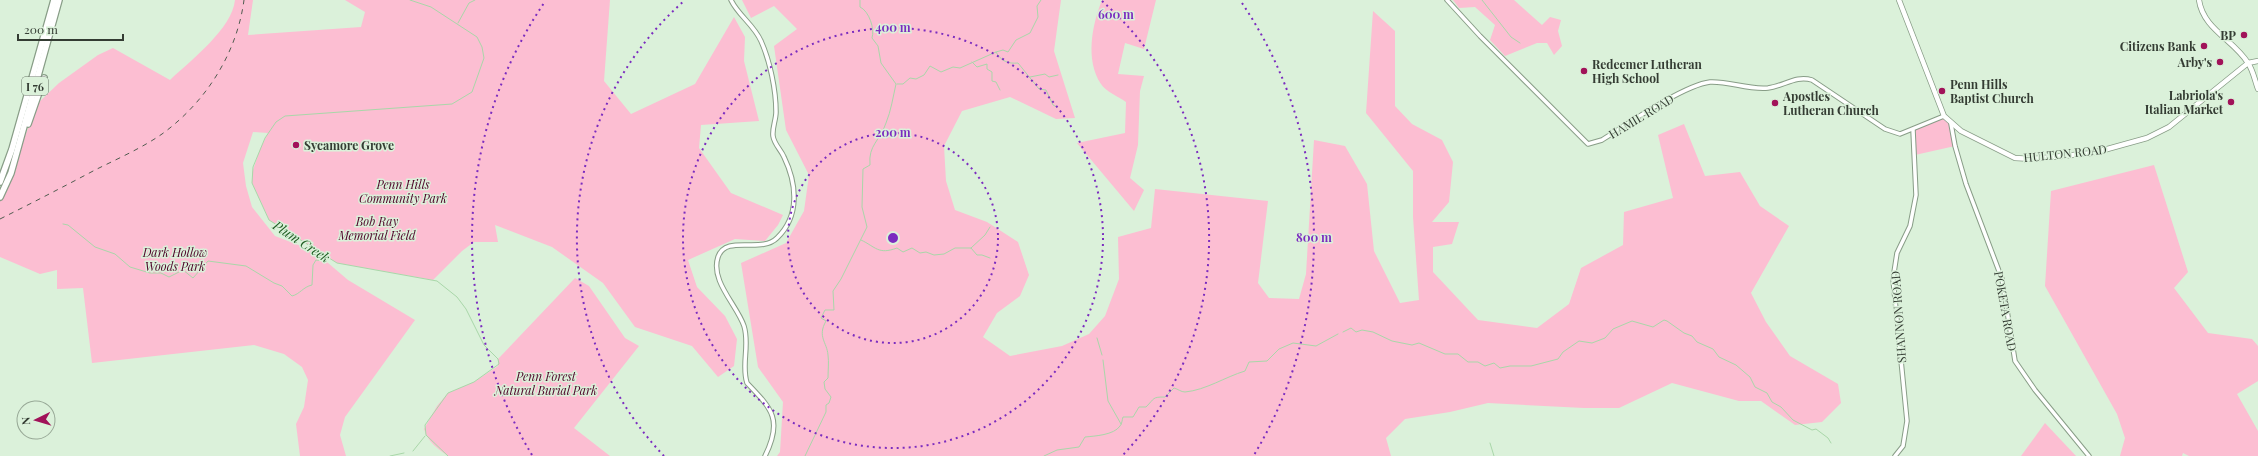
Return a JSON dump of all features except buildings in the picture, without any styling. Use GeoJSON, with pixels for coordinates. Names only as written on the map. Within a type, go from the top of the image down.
{"type":"FeatureCollection","features":[{"type":"Feature","properties":{"kind":"highway","name":"I 76"},"geometry":{"type":"LineString","coordinates":[[0,182],[8,172],[54,0]]}},
{"type":"Feature","properties":{"kind":"highway","name":"I 76"},"geometry":{"type":"LineString","coordinates":[[0,197],[59,0]]}},
{"type":"Feature","properties":{"kind":"highway"},"geometry":{"type":"LineString","coordinates":[[8,172],[20,151],[44,78]]}},
{"type":"Feature","properties":{"kind":"main road","name":"HULTON ROAD"},"geometry":{"type":"LineString","coordinates":[[1899,0],[1944,116],[1951,124],[1987,145],[2015,158],[2032,159],[2107,150],[2147,138],[2169,127],[2248,63]]}},
{"type":"Feature","properties":{"kind":"main road"},"geometry":{"type":"LineString","coordinates":[[2198,1],[2203,14],[2212,27],[2248,63],[2258,89]]}},
{"type":"Feature","properties":{"kind":"main road"},"geometry":{"type":"LineString","coordinates":[[2248,63],[2258,61]]}},
{"type":"Feature","properties":{"kind":"street"},"geometry":{"type":"LineString","coordinates":[[731,0],[753,28],[765,51],[776,112],[774,141],[788,165],[796,198],[791,219],[772,243],[757,246],[727,246],[721,251],[717,261],[723,286],[744,327],[747,383],[768,404],[772,412],[774,433],[765,456]]}},
{"type":"Feature","properties":{"kind":"street","name":"HAMIL ROAD"},"geometry":{"type":"LineString","coordinates":[[1447,0],[1480,36],[1588,144],[1602,140],[1691,88],[1710,82],[1755,88],[1770,88],[1805,78],[1812,80],[1892,133],[1900,134],[1913,130],[1944,116]]}},
{"type":"Feature","properties":{"kind":"street","name":"POKETA ROAD"},"geometry":{"type":"LineString","coordinates":[[1951,124],[1955,146],[1966,184],[2002,279],[2015,361],[2035,390],[2090,456]]}},
{"type":"Feature","properties":{"kind":"street","name":"SHANNON ROAD"},"geometry":{"type":"LineString","coordinates":[[1895,456],[1903,446],[1907,421],[1897,332],[1894,266],[1897,253],[1910,226],[1916,195],[1913,130]]}},
{"type":"Feature","properties":{"kind":"green space"},"geometry":{"type":"Polygon","coordinates":[[[235,0],[253,0],[248,35],[361,27],[365,12],[345,0],[610,0],[604,81],[631,114],[695,84],[734,17],[745,37],[744,61],[759,121],[701,125],[699,148],[731,193],[783,215],[778,225],[765,241],[735,239],[688,260],[697,287],[725,316],[737,339],[734,366],[718,377],[692,346],[635,327],[603,283],[552,247],[495,225],[498,242],[474,242],[462,251],[433,280],[337,263],[269,220],[252,183],[252,173],[260,149],[268,133],[253,132],[243,163],[246,186],[252,207],[275,236],[314,251],[348,280],[415,320],[345,417],[340,435],[346,456],[300,456],[296,424],[304,407],[308,380],[302,367],[284,354],[254,345],[92,363],[83,288],[57,289],[57,270],[40,274],[0,257],[0,199],[38,103],[59,83],[98,55],[113,48],[170,80],[199,54],[219,33],[227,22],[235,0]]]}},
{"type":"Feature","properties":{"kind":"green space"},"geometry":{"type":"Polygon","coordinates":[[[742,0],[1061,0],[1054,51],[1075,118],[1056,119],[1010,97],[962,111],[944,146],[946,181],[955,210],[987,222],[1018,242],[1029,275],[1020,296],[997,313],[983,337],[1010,356],[1062,346],[1089,334],[1105,316],[1119,279],[1118,237],[1151,228],[1155,189],[1268,201],[1258,283],[1269,298],[1299,299],[1306,274],[1314,140],[1345,146],[1367,184],[1374,251],[1400,303],[1419,300],[1413,217],[1413,171],[1366,113],[1373,11],[1395,31],[1395,106],[1412,124],[1442,140],[1453,162],[1449,202],[1432,222],[1459,222],[1452,244],[1433,247],[1433,272],[1478,320],[1537,328],[1569,304],[1581,268],[1623,245],[1624,212],[1673,198],[1658,135],[1684,124],[1705,176],[1740,172],[1760,206],[1789,226],[1751,293],[1766,322],[1790,356],[1838,384],[1841,403],[1822,422],[1795,425],[1761,401],[1739,401],[1672,383],[1619,408],[1584,408],[1488,403],[1450,412],[1405,419],[1386,438],[1391,456],[777,456],[780,452],[783,402],[758,367],[741,263],[786,243],[804,211],[809,175],[786,130],[774,46],[797,29],[774,6],[751,18],[742,0]]]}},
{"type":"Feature","properties":{"kind":"green space"},"geometry":{"type":"Polygon","coordinates":[[[1102,0],[1156,0],[1144,49],[1125,43],[1118,74],[1144,76],[1140,91],[1138,145],[1130,178],[1144,190],[1134,211],[1077,143],[1125,133],[1126,102],[1103,87],[1096,75],[1093,64],[1093,31],[1102,0]]]}},
{"type":"Feature","properties":{"kind":"green space"},"geometry":{"type":"Polygon","coordinates":[[[1453,0],[1514,0],[1542,25],[1550,17],[1561,20],[1558,31],[1562,46],[1554,55],[1547,43],[1537,43],[1505,56],[1490,40],[1495,25],[1475,7],[1459,8],[1453,0]]]}},
{"type":"Feature","properties":{"kind":"green space"},"geometry":{"type":"Polygon","coordinates":[[[1944,116],[1951,124],[1955,146],[1915,155],[1913,130],[1944,116]]]}},
{"type":"Feature","properties":{"kind":"green space"},"geometry":{"type":"Polygon","coordinates":[[[2154,165],[2188,272],[2174,288],[2208,333],[2252,339],[2258,346],[2258,381],[2237,394],[2258,431],[2258,456],[2189,456],[2183,453],[2182,456],[2120,456],[2125,438],[2117,414],[2045,286],[2051,191],[2154,165]]]}},
{"type":"Feature","properties":{"kind":"green space","name":"Penn Forest Natural Burial Park"},"geometry":{"type":"Polygon","coordinates":[[[575,278],[589,286],[625,338],[639,346],[574,428],[610,456],[448,456],[440,451],[430,441],[424,429],[437,406],[448,393],[474,382],[498,366],[498,359],[575,278]]]}},
{"type":"Feature","properties":{"kind":"green space"},"geometry":{"type":"Polygon","coordinates":[[[2045,423],[2076,456],[2021,456],[2045,423]]]}},
{"type":"Feature","properties":{"kind":"waterway","name":"Plum Creek"},"geometry":{"type":"LineString","coordinates":[[410,0],[431,7],[477,37],[482,47],[484,58],[472,92],[452,104],[285,116],[276,122],[265,138],[253,167],[252,183],[269,220],[337,263],[437,281],[457,297],[466,309],[484,345],[498,359],[499,364],[474,382],[448,393],[425,425],[426,435],[448,456]]}},
{"type":"Feature","properties":{"kind":"waterway"},"geometry":{"type":"LineString","coordinates":[[458,23],[469,3],[475,0]]}},
{"type":"Feature","properties":{"kind":"waterway"},"geometry":{"type":"LineString","coordinates":[[805,456],[826,412],[826,405],[829,403],[831,397],[825,389],[824,382],[828,378],[828,360],[827,350],[822,335],[823,327],[826,321],[821,318],[825,310],[834,310],[833,291],[841,279],[867,227],[862,207],[863,169],[870,165],[871,153],[875,143],[884,129],[891,109],[896,84],[881,63],[878,46],[872,38],[872,25],[869,16],[860,7],[860,0]]}},
{"type":"Feature","properties":{"kind":"waterway"},"geometry":{"type":"LineString","coordinates":[[996,52],[1003,50],[1008,52],[1016,40],[1030,33],[1038,17],[1037,6],[1041,0]]}},
{"type":"Feature","properties":{"kind":"waterway"},"geometry":{"type":"LineString","coordinates":[[1482,0],[1511,37],[1520,43]]}},
{"type":"Feature","properties":{"kind":"waterway"},"geometry":{"type":"LineString","coordinates":[[897,84],[903,84],[910,78],[916,79],[924,75],[930,66],[941,72],[953,67],[960,68],[996,52],[1000,58],[1005,61],[1018,63],[1039,89],[1046,90],[1053,105],[1057,107]]}},
{"type":"Feature","properties":{"kind":"waterway"},"geometry":{"type":"LineString","coordinates":[[972,62],[977,67],[987,64],[987,69],[992,72],[992,81],[996,82],[1000,90]]}},
{"type":"Feature","properties":{"kind":"waterway"},"geometry":{"type":"LineString","coordinates":[[1030,77],[1045,74],[1049,77],[1058,75]]}},
{"type":"Feature","properties":{"kind":"waterway"},"geometry":{"type":"LineString","coordinates":[[63,224],[68,225],[95,247],[115,254],[130,267],[150,273],[161,273],[169,277],[183,270],[193,278],[208,261],[246,266],[274,283],[282,286],[292,296],[312,285],[313,265],[316,260],[325,261],[328,259]]}},
{"type":"Feature","properties":{"kind":"waterway"},"geometry":{"type":"LineString","coordinates":[[971,248],[985,235],[990,227]]}},
{"type":"Feature","properties":{"kind":"waterway"},"geometry":{"type":"LineString","coordinates":[[861,240],[885,251],[897,248],[903,252],[912,248],[920,253],[926,252],[934,255],[944,254],[955,248],[971,248],[977,255],[990,258]]}},
{"type":"Feature","properties":{"kind":"waterway"},"geometry":{"type":"LineString","coordinates":[[1343,332],[1351,328],[1356,332],[1362,330],[1373,332],[1392,341],[1412,345],[1419,343],[1445,354],[1458,354],[1468,362],[1478,362],[1485,366],[1494,363],[1500,368],[1510,366],[1531,366],[1558,359],[1563,352],[1579,341],[1592,343],[1605,338],[1613,329],[1632,321],[1653,327],[1664,320],[1684,333],[1692,336],[1697,342],[1713,349],[1719,357],[1736,365],[1750,377],[1755,387],[1767,393],[1772,402],[1781,407],[1793,420],[1812,430],[1816,429],[1828,438],[1831,443]]}},
{"type":"Feature","properties":{"kind":"waterway"},"geometry":{"type":"LineString","coordinates":[[1044,456],[1057,450],[1079,447],[1085,437],[1104,434],[1117,429],[1121,425],[1123,417],[1133,417],[1139,407],[1146,407],[1156,398],[1165,397],[1174,388],[1182,392],[1200,389],[1245,371],[1249,362],[1267,361],[1279,349],[1293,343],[1316,346],[1338,334]]}},
{"type":"Feature","properties":{"kind":"waterway"},"geometry":{"type":"LineString","coordinates":[[1097,338],[1102,355]]}},
{"type":"Feature","properties":{"kind":"waterway"},"geometry":{"type":"LineString","coordinates":[[1103,360],[1108,401],[1121,424]]}},
{"type":"Feature","properties":{"kind":"waterway"},"geometry":{"type":"LineString","coordinates":[[413,451],[425,436]]}},
{"type":"Feature","properties":{"kind":"waterway"},"geometry":{"type":"LineString","coordinates":[[1490,443],[1494,456]]}},
{"type":"Feature","properties":{"kind":"waterway"},"geometry":{"type":"LineString","coordinates":[[390,456],[404,453]]}},
{"type":"Feature","properties":{"kind":"railway"},"geometry":{"type":"LineString","coordinates":[[0,219],[138,149],[162,134],[178,121],[205,92],[227,57],[240,20],[244,0]]}},
{"type":"Feature","properties":{"kind":"place","name":"BP"},"geometry":{"type":"Point","coordinates":[2244,35]}},
{"type":"Feature","properties":{"kind":"place","name":"Citizens Bank"},"geometry":{"type":"Point","coordinates":[2204,46]}},
{"type":"Feature","properties":{"kind":"place","name":"Arby's"},"geometry":{"type":"Point","coordinates":[2220,62]}},
{"type":"Feature","properties":{"kind":"place","name":"Redeemer Lutheran High School"},"geometry":{"type":"Point","coordinates":[1584,71]}},
{"type":"Feature","properties":{"kind":"place","name":"Penn Hills Baptist Church"},"geometry":{"type":"Point","coordinates":[1942,91]}},
{"type":"Feature","properties":{"kind":"place","name":"Labriola's Italian Market"},"geometry":{"type":"Point","coordinates":[2231,102]}},
{"type":"Feature","properties":{"kind":"place","name":"Apostles Lutheran Church"},"geometry":{"type":"Point","coordinates":[1775,103]}},
{"type":"Feature","properties":{"kind":"place","name":"Sycamore Grove"},"geometry":{"type":"Point","coordinates":[296,145]}},
{"type":"Feature","properties":{"kind":"park label","name":"Penn Hills Community Park"},"geometry":{"type":"Point","coordinates":[403,191]}},
{"type":"Feature","properties":{"kind":"park label","name":"Bob Ray Memorial Field"},"geometry":{"type":"Point","coordinates":[377,228]}},
{"type":"Feature","properties":{"kind":"park label","name":"Dark Hollow Woods Park"},"geometry":{"type":"Point","coordinates":[175,259]}}]}
